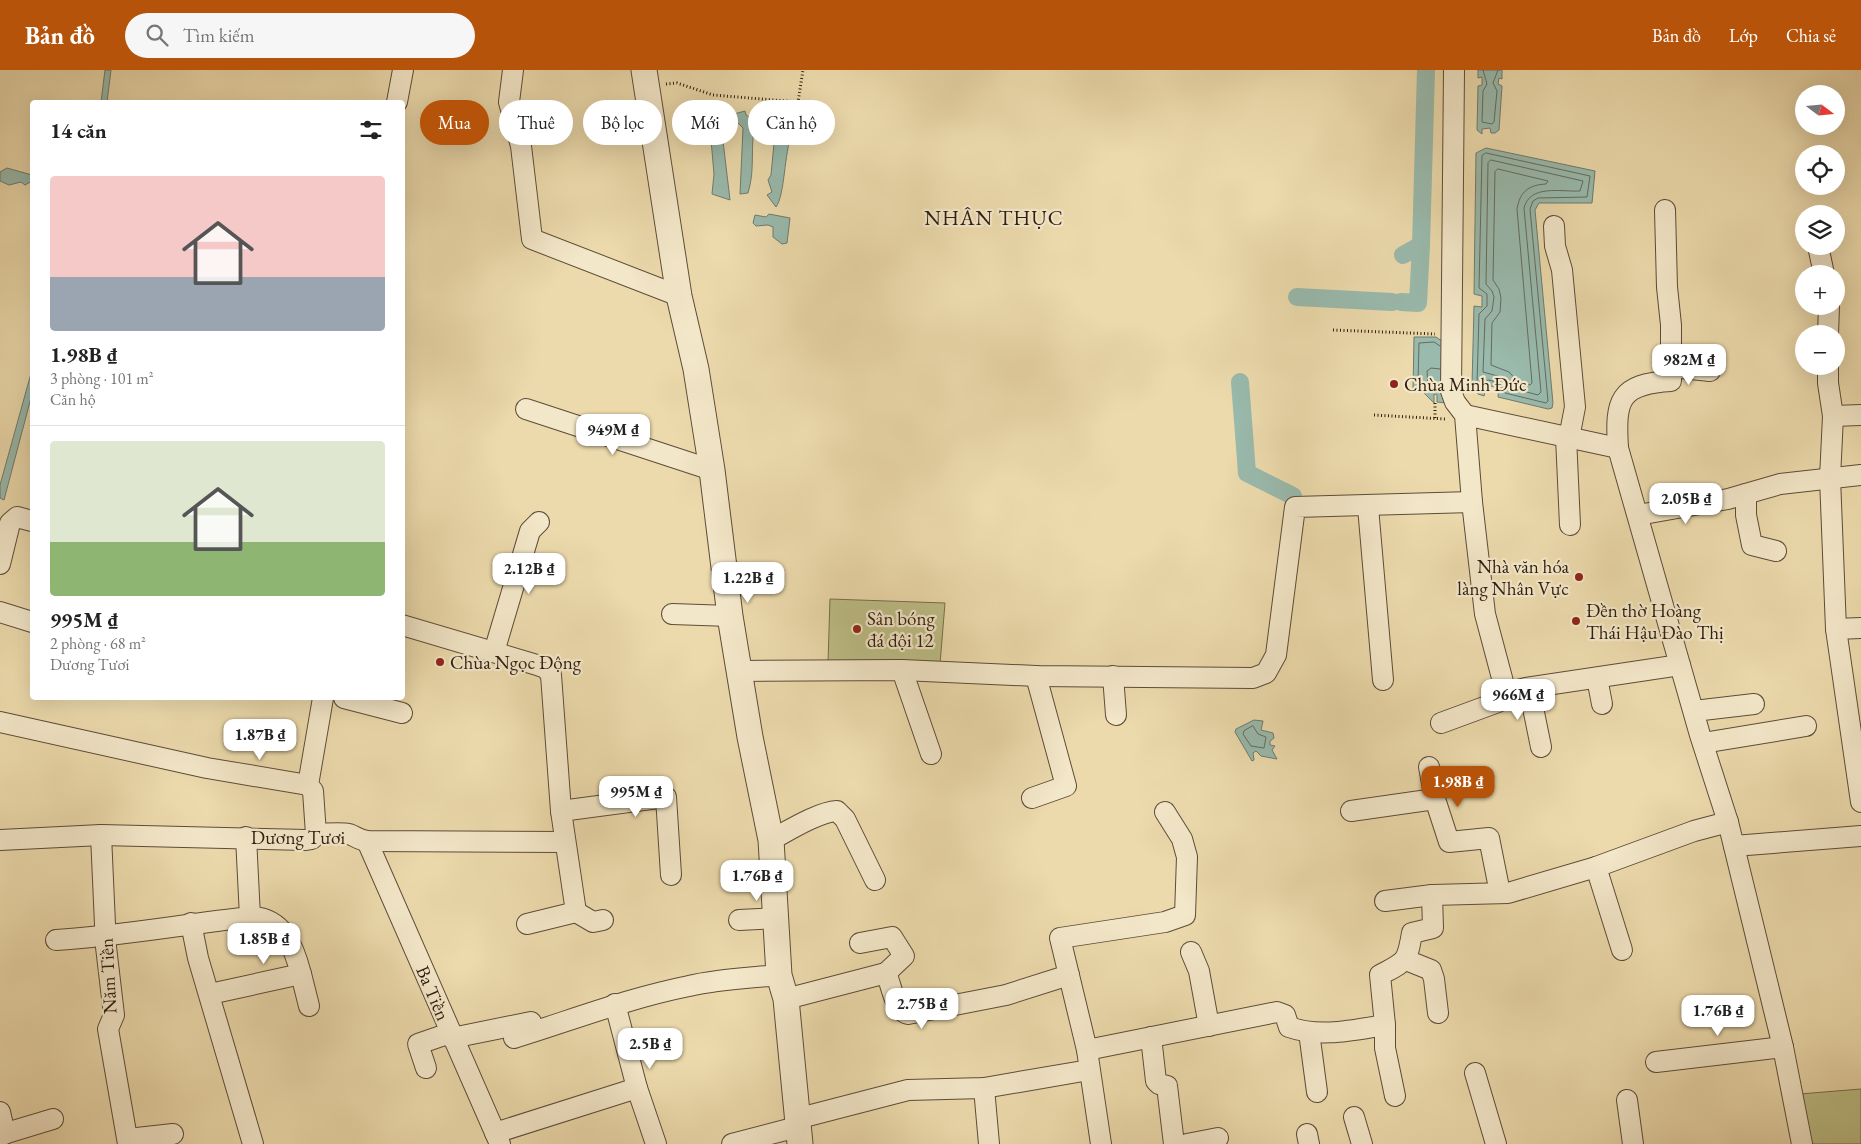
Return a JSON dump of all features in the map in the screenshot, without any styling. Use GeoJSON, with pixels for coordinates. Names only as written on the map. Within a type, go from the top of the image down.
{"type":"FeatureCollection","features":[{"type":"Feature","properties":{"kind":"street"},"geometry":{"type":"LineString","coordinates":[[398,100],[403,70]]}},
{"type":"Feature","properties":{"kind":"street"},"geometry":{"type":"LineString","coordinates":[[513,70],[509,102],[521,146],[532,239],[679,296]]}},
{"type":"Feature","properties":{"kind":"street"},"geometry":{"type":"LineString","coordinates":[[644,70],[679,296],[696,369],[712,470],[730,616],[750,737],[770,840],[780,975],[786,999],[798,1130]]}},
{"type":"Feature","properties":{"kind":"street"},"geometry":{"type":"LineString","coordinates":[[1454,70],[1451,391],[1455,402],[1465,415],[1472,502],[1485,614],[1506,693]]}},
{"type":"Feature","properties":{"kind":"street"},"geometry":{"type":"LineString","coordinates":[[1665,210],[1671,381],[1651,383],[1632,389],[1623,397],[1618,410],[1616,424],[1618,448],[1680,665],[1728,822],[1783,1048],[1802,1144]]}},
{"type":"Feature","properties":{"kind":"street"},"geometry":{"type":"LineString","coordinates":[[1554,226],[1555,246],[1562,270],[1575,407],[1568,437],[1570,525]]}},
{"type":"Feature","properties":{"kind":"street"},"geometry":{"type":"LineString","coordinates":[[1672,367],[1710,371]]}},
{"type":"Feature","properties":{"kind":"street"},"geometry":{"type":"LineString","coordinates":[[1828,375],[1833,416],[1830,478],[1836,629],[1855,722],[1861,802]]}},
{"type":"Feature","properties":{"kind":"street"},"geometry":{"type":"LineString","coordinates":[[526,409],[712,470]]}},
{"type":"Feature","properties":{"kind":"street"},"geometry":{"type":"LineString","coordinates":[[1465,415],[1618,448]]}},
{"type":"Feature","properties":{"kind":"street"},"geometry":{"type":"LineString","coordinates":[[1833,416],[1861,415]]}},
{"type":"Feature","properties":{"kind":"street"},"geometry":{"type":"LineString","coordinates":[[1638,515],[1728,500],[1780,484],[1861,475]]}},
{"type":"Feature","properties":{"kind":"street"},"geometry":{"type":"LineString","coordinates":[[1746,494],[1746,515],[1752,545],[1776,550]]}},
{"type":"Feature","properties":{"kind":"street"},"geometry":{"type":"LineString","coordinates":[[739,671],[902,670],[1036,676],[1245,679],[1259,677],[1266,673],[1276,655],[1295,508],[1472,502]]}},
{"type":"Feature","properties":{"kind":"street"},"geometry":{"type":"LineString","coordinates":[[1368,507],[1383,680]]}},
{"type":"Feature","properties":{"kind":"street"},"geometry":{"type":"LineString","coordinates":[[0,564],[10,523],[17,516],[30,520]]}},
{"type":"Feature","properties":{"kind":"street"},"geometry":{"type":"LineString","coordinates":[[494,652],[530,531],[539,522]]}},
{"type":"Feature","properties":{"kind":"street"},"geometry":{"type":"LineString","coordinates":[[0,612],[30,621]]}},
{"type":"Feature","properties":{"kind":"street"},"geometry":{"type":"LineString","coordinates":[[672,614],[730,616]]}},
{"type":"Feature","properties":{"kind":"street"},"geometry":{"type":"LineString","coordinates":[[405,625],[542,666],[550,675],[565,842],[576,912]]}},
{"type":"Feature","properties":{"kind":"street"},"geometry":{"type":"LineString","coordinates":[[1836,629],[1861,628]]}},
{"type":"Feature","properties":{"kind":"street"},"geometry":{"type":"LineString","coordinates":[[1441,723],[1498,702],[1506,693],[1680,665]]}},
{"type":"Feature","properties":{"kind":"street"},"geometry":{"type":"LineString","coordinates":[[902,670],[931,754]]}},
{"type":"Feature","properties":{"kind":"street"},"geometry":{"type":"LineString","coordinates":[[1032,798],[1066,786],[1042,721],[1036,676]]}},
{"type":"Feature","properties":{"kind":"street"},"geometry":{"type":"LineString","coordinates":[[1113,676],[1116,715]]}},
{"type":"Feature","properties":{"kind":"street"},"geometry":{"type":"LineString","coordinates":[[1597,678],[1602,704]]}},
{"type":"Feature","properties":{"kind":"street"},"geometry":{"type":"LineString","coordinates":[[1529,688],[1541,747]]}},
{"type":"Feature","properties":{"kind":"street"},"geometry":{"type":"LineString","coordinates":[[308,785],[320,700]]}},
{"type":"Feature","properties":{"kind":"street"},"geometry":{"type":"LineString","coordinates":[[352,700],[402,713]]}},
{"type":"Feature","properties":{"kind":"street"},"geometry":{"type":"LineString","coordinates":[[1694,711],[1754,704]]}},
{"type":"Feature","properties":{"kind":"street"},"geometry":{"type":"LineString","coordinates":[[0,722],[207,768],[308,785],[313,791],[316,834]]}},
{"type":"Feature","properties":{"kind":"street"},"geometry":{"type":"LineString","coordinates":[[1703,743],[1806,726]]}},
{"type":"Feature","properties":{"kind":"street"},"geometry":{"type":"LineString","coordinates":[[1429,767],[1449,842],[1489,838],[1500,893]]}},
{"type":"Feature","properties":{"kind":"street"},"geometry":{"type":"LineString","coordinates":[[562,810],[666,797],[671,875]]}},
{"type":"Feature","properties":{"kind":"street"},"geometry":{"type":"LineString","coordinates":[[1351,811],[1436,799]]}},
{"type":"Feature","properties":{"kind":"street"},"geometry":{"type":"LineString","coordinates":[[770,840],[831,811],[837,811],[845,819],[875,880]]}},
{"type":"Feature","properties":{"kind":"street"},"geometry":{"type":"LineString","coordinates":[[1101,1144],[1087,1050],[1060,938],[1165,922],[1185,915],[1187,857],[1182,838],[1165,812]]}},
{"type":"Feature","properties":{"kind":"street"},"geometry":{"type":"LineString","coordinates":[[1385,901],[1432,895],[1508,893],[1596,868],[1694,831],[1728,822]]}},
{"type":"Feature","properties":{"kind":"street","name":"Dương Tươi"},"geometry":{"type":"LineString","coordinates":[[0,840],[101,835],[246,837],[306,840],[312,839],[316,834],[350,834],[355,839],[367,841],[565,842]]}},
{"type":"Feature","properties":{"kind":"street","name":"Năm Tiền"},"geometry":{"type":"LineString","coordinates":[[101,835],[106,937],[114,1015],[108,1029],[128,1142]]}},
{"type":"Feature","properties":{"kind":"street"},"geometry":{"type":"LineString","coordinates":[[1734,846],[1861,836]]}},
{"type":"Feature","properties":{"kind":"street"},"geometry":{"type":"LineString","coordinates":[[246,837],[250,917]]}},
{"type":"Feature","properties":{"kind":"street","name":"Ba Tiền"},"geometry":{"type":"LineString","coordinates":[[367,841],[494,1140]]}},
{"type":"Feature","properties":{"kind":"street"},"geometry":{"type":"LineString","coordinates":[[1596,868],[1622,950]]}},
{"type":"Feature","properties":{"kind":"street"},"geometry":{"type":"LineString","coordinates":[[1395,1096],[1385,1048],[1385,1025],[1380,975],[1406,960],[1412,933],[1433,928],[1432,895]]}},
{"type":"Feature","properties":{"kind":"street"},"geometry":{"type":"LineString","coordinates":[[527,924],[576,912],[593,922],[603,920]]}},
{"type":"Feature","properties":{"kind":"street"},"geometry":{"type":"LineString","coordinates":[[56,940],[106,937],[191,923],[250,917],[268,919],[281,931],[295,951],[309,1006]]}},
{"type":"Feature","properties":{"kind":"street"},"geometry":{"type":"LineString","coordinates":[[739,920],[777,918]]}},
{"type":"Feature","properties":{"kind":"street"},"geometry":{"type":"LineString","coordinates":[[191,923],[253,1144]]}},
{"type":"Feature","properties":{"kind":"street"},"geometry":{"type":"LineString","coordinates":[[786,999],[886,973],[904,956],[892,937],[860,943]]}},
{"type":"Feature","properties":{"kind":"street"},"geometry":{"type":"LineString","coordinates":[[1191,952],[1200,971],[1209,1026]]}},
{"type":"Feature","properties":{"kind":"street"},"geometry":{"type":"LineString","coordinates":[[1406,960],[1431,970],[1434,979],[1438,1013]]}},
{"type":"Feature","properties":{"kind":"street"},"geometry":{"type":"LineString","coordinates":[[886,973],[898,1006],[903,1012],[908,1014],[1006,995],[1069,975]]}},
{"type":"Feature","properties":{"kind":"street"},"geometry":{"type":"LineString","coordinates":[[210,994],[301,974]]}},
{"type":"Feature","properties":{"kind":"street"},"geometry":{"type":"LineString","coordinates":[[514,1038],[598,1012],[615,1004],[708,982],[780,975]]}},
{"type":"Feature","properties":{"kind":"street"},"geometry":{"type":"LineString","coordinates":[[615,1004],[637,1088],[656,1144]]}},
{"type":"Feature","properties":{"kind":"street"},"geometry":{"type":"LineString","coordinates":[[426,1068],[418,1044],[451,1035],[524,1024],[581,1009]]}},
{"type":"Feature","properties":{"kind":"street"},"geometry":{"type":"LineString","coordinates":[[1087,1050],[1278,1012],[1285,1015],[1289,1027],[1309,1032],[1332,1033],[1385,1025]]}},
{"type":"Feature","properties":{"kind":"street"},"geometry":{"type":"LineString","coordinates":[[1309,1032],[1317,1092]]}},
{"type":"Feature","properties":{"kind":"street"},"geometry":{"type":"LineString","coordinates":[[1151,1037],[1156,1081],[1167,1086],[1174,1144]]}},
{"type":"Feature","properties":{"kind":"street"},"geometry":{"type":"LineString","coordinates":[[1656,1062],[1783,1048]]}},
{"type":"Feature","properties":{"kind":"street"},"geometry":{"type":"LineString","coordinates":[[732,1144],[798,1130],[908,1090],[984,1088],[1089,1070]]}},
{"type":"Feature","properties":{"kind":"street"},"geometry":{"type":"LineString","coordinates":[[1475,1073],[1496,1144]]}},
{"type":"Feature","properties":{"kind":"street"},"geometry":{"type":"LineString","coordinates":[[494,1140],[637,1088]]}},
{"type":"Feature","properties":{"kind":"street"},"geometry":{"type":"LineString","coordinates":[[984,1088],[989,1144]]}},
{"type":"Feature","properties":{"kind":"street"},"geometry":{"type":"LineString","coordinates":[[1627,1100],[1633,1144]]}},
{"type":"Feature","properties":{"kind":"street"},"geometry":{"type":"LineString","coordinates":[[0,1112],[2,1134],[53,1119]]}},
{"type":"Feature","properties":{"kind":"street"},"geometry":{"type":"LineString","coordinates":[[1354,1117],[1362,1144]]}},
{"type":"Feature","properties":{"kind":"street"},"geometry":{"type":"LineString","coordinates":[[128,1142],[173,1134]]}},
{"type":"Feature","properties":{"kind":"street"},"geometry":{"type":"LineString","coordinates":[[1187,1144],[1218,1138]]}},
{"type":"Feature","properties":{"kind":"path"},"geometry":{"type":"LineString","coordinates":[[666,84],[677,83],[714,95],[798,102],[803,70]]}},
{"type":"Feature","properties":{"kind":"path"},"geometry":{"type":"LineString","coordinates":[[1333,330],[1451,334]]}},
{"type":"Feature","properties":{"kind":"path"},"geometry":{"type":"LineString","coordinates":[[1435,418],[1436,394]]}},
{"type":"Feature","properties":{"kind":"path"},"geometry":{"type":"LineString","coordinates":[[1374,415],[1452,419],[1465,415]]}},
{"type":"Feature","properties":{"kind":"green space"},"geometry":{"type":"Polygon","coordinates":[[[830,599],[945,603],[940,664],[828,662],[830,599]]]}},
{"type":"Feature","properties":{"kind":"green space"},"geometry":{"type":"Polygon","coordinates":[[[1861,1089],[1861,1144],[1807,1144],[1800,1094],[1861,1089]]]}},
{"type":"Feature","properties":{"kind":"water"},"geometry":{"type":"Polygon","coordinates":[[[105,70],[111,70],[107,100],[101,100],[105,70]]]}},
{"type":"Feature","properties":{"kind":"water"},"geometry":{"type":"Polygon","coordinates":[[[1478,70],[1502,70],[1502,79],[1499,78],[1498,84],[1502,86],[1499,130],[1495,133],[1491,133],[1490,128],[1482,129],[1482,134],[1477,130],[1478,86],[1482,85],[1482,77],[1478,78],[1478,70]]]}},
{"type":"Feature","properties":{"kind":"water"},"geometry":{"type":"Polygon","coordinates":[[[745,111],[748,116],[748,145],[753,145],[752,174],[748,193],[740,194],[743,128],[738,123],[738,113],[745,111]]]}},
{"type":"Feature","properties":{"kind":"water"},"geometry":{"type":"Polygon","coordinates":[[[711,145],[723,145],[730,200],[712,194],[714,174],[711,145]]]}},
{"type":"Feature","properties":{"kind":"water"},"geometry":{"type":"Polygon","coordinates":[[[774,145],[788,145],[781,193],[776,207],[767,195],[772,192],[768,180],[771,175],[774,145]]]}},
{"type":"Feature","properties":{"kind":"water"},"geometry":{"type":"Polygon","coordinates":[[[1486,148],[1595,171],[1592,203],[1539,203],[1535,210],[1553,403],[1552,408],[1548,409],[1498,397],[1499,388],[1487,385],[1484,396],[1478,394],[1472,385],[1474,306],[1482,307],[1482,296],[1474,294],[1476,153],[1486,148]]]}},
{"type":"Feature","properties":{"kind":"water"},"geometry":{"type":"Polygon","coordinates":[[[7,168],[30,174],[30,182],[25,185],[21,182],[9,185],[0,181],[0,172],[7,168]]]}},
{"type":"Feature","properties":{"kind":"water"},"geometry":{"type":"Polygon","coordinates":[[[769,214],[790,218],[787,243],[782,244],[773,237],[773,227],[768,225],[756,226],[753,223],[755,215],[766,217],[769,214]]]}},
{"type":"Feature","properties":{"kind":"water"},"geometry":{"type":"Polygon","coordinates":[[[1414,337],[1436,337],[1446,344],[1446,403],[1437,402],[1437,395],[1434,394],[1434,403],[1423,392],[1413,390],[1414,337]]]}},
{"type":"Feature","properties":{"kind":"water"},"geometry":{"type":"Polygon","coordinates":[[[30,377],[30,402],[4,500],[0,498],[0,485],[30,377]]]}},
{"type":"Feature","properties":{"kind":"water"},"geometry":{"type":"Polygon","coordinates":[[[1254,720],[1263,721],[1261,730],[1273,733],[1274,738],[1270,741],[1270,745],[1275,746],[1272,750],[1277,759],[1261,756],[1256,751],[1253,753],[1254,760],[1252,761],[1235,732],[1236,729],[1254,720]]]}},
{"type":"Feature","properties":{"kind":"waterway"},"geometry":{"type":"LineString","coordinates":[[1403,255],[1421,245],[1426,70]]}},
{"type":"Feature","properties":{"kind":"waterway"},"geometry":{"type":"LineString","coordinates":[[1401,302],[1418,303],[1421,245]]}},
{"type":"Feature","properties":{"kind":"waterway"},"geometry":{"type":"LineString","coordinates":[[1297,297],[1392,302]]}},
{"type":"Feature","properties":{"kind":"waterway"},"geometry":{"type":"LineString","coordinates":[[1240,382],[1247,473],[1293,496]]}},
{"type":"Feature","properties":{"kind":"place","name":"Chùa Minh Đức"},"geometry":{"type":"Point","coordinates":[1394,384]}},
{"type":"Feature","properties":{"kind":"place","name":"Nhà văn hóa làng Nhân Vực"},"geometry":{"type":"Point","coordinates":[1579,577]}},
{"type":"Feature","properties":{"kind":"place","name":"Đền thờ Hoàng Thái Hậu Đào Thị"},"geometry":{"type":"Point","coordinates":[1576,621]}},
{"type":"Feature","properties":{"kind":"place","name":"Sân bóng đá đội 12"},"geometry":{"type":"Point","coordinates":[857,629]}},
{"type":"Feature","properties":{"kind":"place","name":"Chùa Ngọc Động"},"geometry":{"type":"Point","coordinates":[440,662]}},
{"type":"Feature","properties":{"kind":"district","name":"NHÂN THỤC"},"geometry":{"type":"Point","coordinates":[994,217]}}]}
